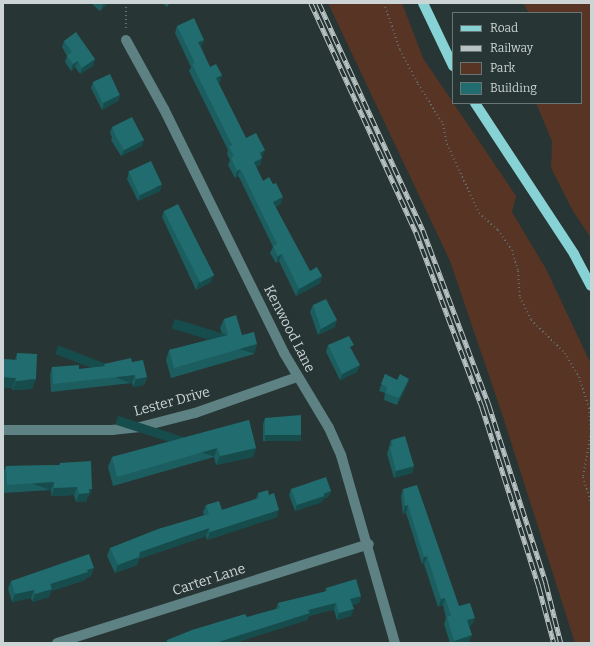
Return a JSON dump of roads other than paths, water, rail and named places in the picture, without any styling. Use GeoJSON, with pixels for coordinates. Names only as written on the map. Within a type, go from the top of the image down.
{"type":"FeatureCollection","features":[{"type":"Feature","properties":{"kind":"main road"},"geometry":{"type":"LineString","coordinates":[[423,3],[452,64]]}},
{"type":"Feature","properties":{"kind":"main road"},"geometry":{"type":"LineString","coordinates":[[476,104],[574,254],[591,286]]}},
{"type":"Feature","properties":{"kind":"street","name":"Kenwood Lane"},"geometry":{"type":"LineString","coordinates":[[126,40],[297,377],[328,428],[341,455],[369,544],[395,643]]}},
{"type":"Feature","properties":{"kind":"street","name":"Lester Drive"},"geometry":{"type":"LineString","coordinates":[[3,430],[112,430],[140,427],[195,413],[297,377]]}},
{"type":"Feature","properties":{"kind":"street","name":"Carter Lane"},"geometry":{"type":"LineString","coordinates":[[57,643],[369,544]]}},
{"type":"Feature","properties":{"kind":"railway"},"geometry":{"type":"LineString","coordinates":[[311,3],[416,232],[482,407],[539,587],[554,643]]}},
{"type":"Feature","properties":{"kind":"railway"},"geometry":{"type":"LineString","coordinates":[[319,3],[423,230],[489,405],[546,583],[561,643]]}}]}
